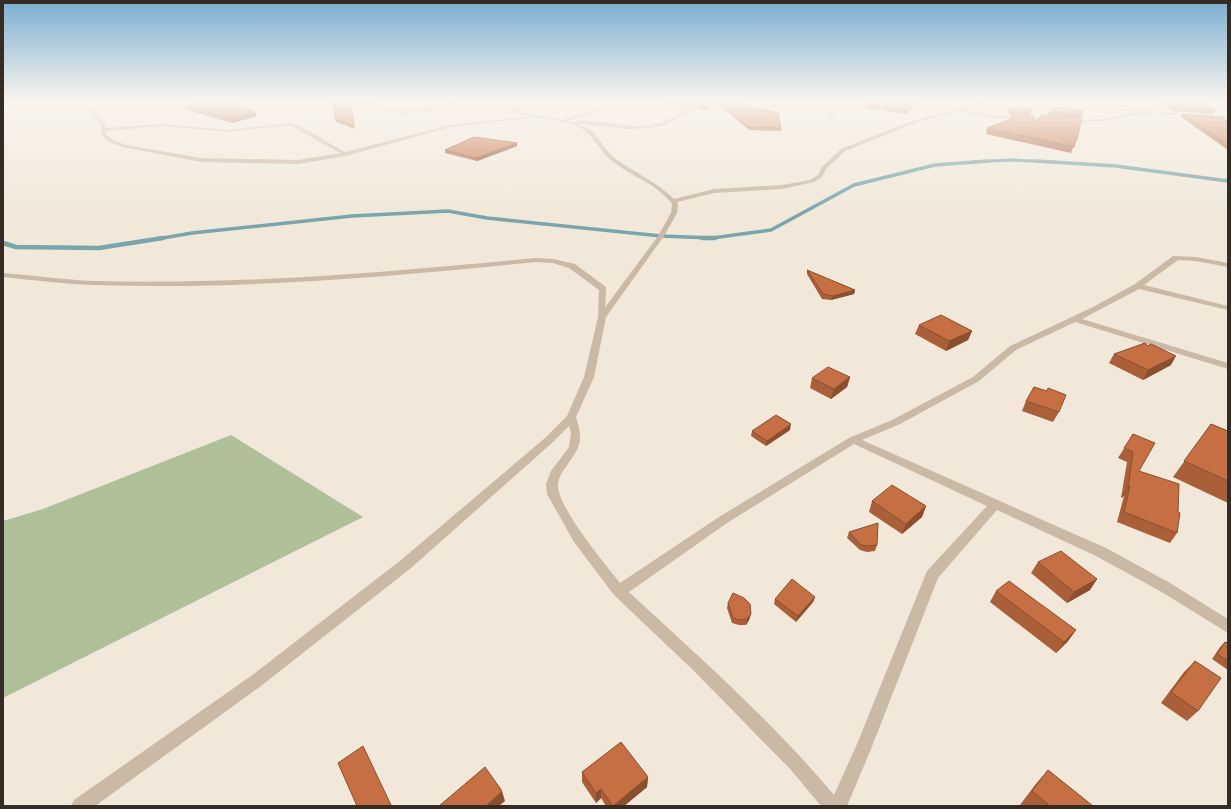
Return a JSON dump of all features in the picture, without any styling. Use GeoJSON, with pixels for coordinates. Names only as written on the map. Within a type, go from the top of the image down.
{"type":"FeatureCollection","features":[{"type":"Feature","properties":{"kind":"street"},"geometry":{"type":"LineString","coordinates":[[110,140],[125,146],[201,160],[298,162],[346,154],[399,140]]}},
{"type":"Feature","properties":{"kind":"street"},"geometry":{"type":"LineString","coordinates":[[319,140],[346,154]]}},
{"type":"Feature","properties":{"kind":"street"},"geometry":{"type":"LineString","coordinates":[[595,140],[603,150],[614,160],[631,172],[655,185],[673,201],[674,213],[661,236],[602,317]]}},
{"type":"Feature","properties":{"kind":"street"},"geometry":{"type":"LineString","coordinates":[[673,201],[714,191],[782,187],[812,181],[820,176],[824,168],[843,150],[869,140]]}},
{"type":"Feature","properties":{"kind":"street"},"geometry":{"type":"LineString","coordinates":[[619,590],[723,520],[853,440],[896,422],[976,379],[1013,348],[1138,286],[1176,258],[1196,258],[1228,265]]}},
{"type":"Feature","properties":{"kind":"street"},"geometry":{"type":"LineString","coordinates":[[3,275],[92,283],[192,284],[406,273],[535,260],[553,261],[572,266],[604,289],[602,317],[589,377],[571,417],[549,440],[406,564],[256,681],[80,806]]}},
{"type":"Feature","properties":{"kind":"street"},"geometry":{"type":"LineString","coordinates":[[1138,286],[1228,308]]}},
{"type":"Feature","properties":{"kind":"street"},"geometry":{"type":"LineString","coordinates":[[1074,319],[1228,366]]}},
{"type":"Feature","properties":{"kind":"street"},"geometry":{"type":"LineString","coordinates":[[571,417],[576,433],[574,447],[555,474],[552,484],[553,494],[578,539],[619,590],[698,665],[797,764],[832,806]]}},
{"type":"Feature","properties":{"kind":"street"},"geometry":{"type":"LineString","coordinates":[[853,440],[1101,552],[1165,587],[1228,627]]}},
{"type":"Feature","properties":{"kind":"street"},"geometry":{"type":"LineString","coordinates":[[838,806],[884,698],[932,574],[995,505]]}},
{"type":"Feature","properties":{"kind":"green space"},"geometry":{"type":"Polygon","coordinates":[[[231,435],[363,517],[3,698],[3,521],[43,509],[231,435]]]}},
{"type":"Feature","properties":{"kind":"building"},"geometry":{"type":"Polygon","coordinates":[[[468,140],[494,140],[517,143],[476,158],[445,150],[468,140]]]}},
{"type":"Feature","properties":{"kind":"building"},"geometry":{"type":"Polygon","coordinates":[[[1041,140],[1076,140],[1074,147],[1041,140]]]}},
{"type":"Feature","properties":{"kind":"building"},"geometry":{"type":"Polygon","coordinates":[[[1220,140],[1228,140],[1228,145],[1220,140]]]}},
{"type":"Feature","properties":{"kind":"building"},"geometry":{"type":"Polygon","coordinates":[[[807,270],[855,290],[833,296],[823,294],[807,270]]]}},
{"type":"Feature","properties":{"kind":"building"},"geometry":{"type":"Polygon","coordinates":[[[941,315],[972,331],[949,341],[919,325],[941,315]]]}},
{"type":"Feature","properties":{"kind":"building"},"geometry":{"type":"Polygon","coordinates":[[[1145,343],[1148,346],[1151,344],[1176,356],[1148,370],[1114,354],[1145,343]]]}},
{"type":"Feature","properties":{"kind":"building"},"geometry":{"type":"Polygon","coordinates":[[[828,367],[850,377],[834,389],[812,378],[828,367]]]}},
{"type":"Feature","properties":{"kind":"building"},"geometry":{"type":"Polygon","coordinates":[[[1034,387],[1047,391],[1048,388],[1066,395],[1059,412],[1026,401],[1034,387]]]}},
{"type":"Feature","properties":{"kind":"building"},"geometry":{"type":"Polygon","coordinates":[[[776,415],[791,424],[767,441],[752,431],[776,415]]]}},
{"type":"Feature","properties":{"kind":"building"},"geometry":{"type":"Polygon","coordinates":[[[1211,424],[1228,431],[1228,481],[1184,461],[1211,424]]]}},
{"type":"Feature","properties":{"kind":"building"},"geometry":{"type":"Polygon","coordinates":[[[1133,434],[1155,443],[1139,471],[1179,484],[1178,512],[1180,513],[1177,533],[1124,512],[1130,486],[1128,488],[1133,452],[1124,448],[1133,434]]]}},
{"type":"Feature","properties":{"kind":"building"},"geometry":{"type":"Polygon","coordinates":[[[892,485],[926,506],[906,524],[872,501],[892,485]]]}},
{"type":"Feature","properties":{"kind":"building"},"geometry":{"type":"Polygon","coordinates":[[[878,523],[877,545],[861,545],[849,532],[878,523]]]}},
{"type":"Feature","properties":{"kind":"building"},"geometry":{"type":"Polygon","coordinates":[[[1061,551],[1097,579],[1074,592],[1038,562],[1061,551]]]}},
{"type":"Feature","properties":{"kind":"building"},"geometry":{"type":"Polygon","coordinates":[[[792,579],[815,597],[798,616],[775,599],[792,579]]]}},
{"type":"Feature","properties":{"kind":"building"},"geometry":{"type":"Polygon","coordinates":[[[1009,581],[1076,630],[1064,642],[996,591],[1009,581]]]}},
{"type":"Feature","properties":{"kind":"building"},"geometry":{"type":"Polygon","coordinates":[[[733,593],[744,598],[750,604],[751,614],[747,619],[740,620],[733,618],[728,603],[733,593]]]}},
{"type":"Feature","properties":{"kind":"building"},"geometry":{"type":"Polygon","coordinates":[[[1225,642],[1228,643],[1228,661],[1217,654],[1225,642]]]}},
{"type":"Feature","properties":{"kind":"building"},"geometry":{"type":"Polygon","coordinates":[[[1195,661],[1221,678],[1198,711],[1171,692],[1195,661]]]}},
{"type":"Feature","properties":{"kind":"building"},"geometry":{"type":"Polygon","coordinates":[[[621,742],[648,777],[613,806],[601,789],[596,793],[582,772],[621,742]]]}},
{"type":"Feature","properties":{"kind":"building"},"geometry":{"type":"Polygon","coordinates":[[[363,746],[391,805],[389,806],[357,806],[338,763],[363,746]]]}},
{"type":"Feature","properties":{"kind":"building"},"geometry":{"type":"Polygon","coordinates":[[[485,767],[502,791],[486,806],[439,806],[485,767]]]}},
{"type":"Feature","properties":{"kind":"building"},"geometry":{"type":"Polygon","coordinates":[[[1048,770],[1093,806],[1050,806],[1032,791],[1048,770]]]}},
{"type":"Feature","properties":{"kind":"waterway"},"geometry":{"type":"LineString","coordinates":[[979,162],[1010,160],[1047,162]]}},
{"type":"Feature","properties":{"kind":"waterway"},"geometry":{"type":"LineString","coordinates":[[979,162],[988,161]]}},
{"type":"Feature","properties":{"kind":"waterway"},"geometry":{"type":"LineString","coordinates":[[1036,161],[1047,162]]}},
{"type":"Feature","properties":{"kind":"waterway"},"geometry":{"type":"LineString","coordinates":[[973,162],[979,162]]}},
{"type":"Feature","properties":{"kind":"waterway"},"geometry":{"type":"LineString","coordinates":[[712,238],[771,230],[854,185],[935,165],[979,162]]}},
{"type":"Feature","properties":{"kind":"waterway"},"geometry":{"type":"LineString","coordinates":[[1047,162],[1054,162]]}},
{"type":"Feature","properties":{"kind":"waterway"},"geometry":{"type":"LineString","coordinates":[[1047,162],[1116,166],[1228,181]]}},
{"type":"Feature","properties":{"kind":"waterway"},"geometry":{"type":"LineString","coordinates":[[161,238],[192,233],[352,216],[448,211],[487,218],[661,236],[712,238]]}},
{"type":"Feature","properties":{"kind":"waterway"},"geometry":{"type":"LineString","coordinates":[[3,243],[16,247],[99,248],[161,238]]}},
{"type":"Feature","properties":{"kind":"waterway"},"geometry":{"type":"LineString","coordinates":[[157,239],[161,238]]}},
{"type":"Feature","properties":{"kind":"waterway"},"geometry":{"type":"LineString","coordinates":[[702,238],[712,238]]}}]}
